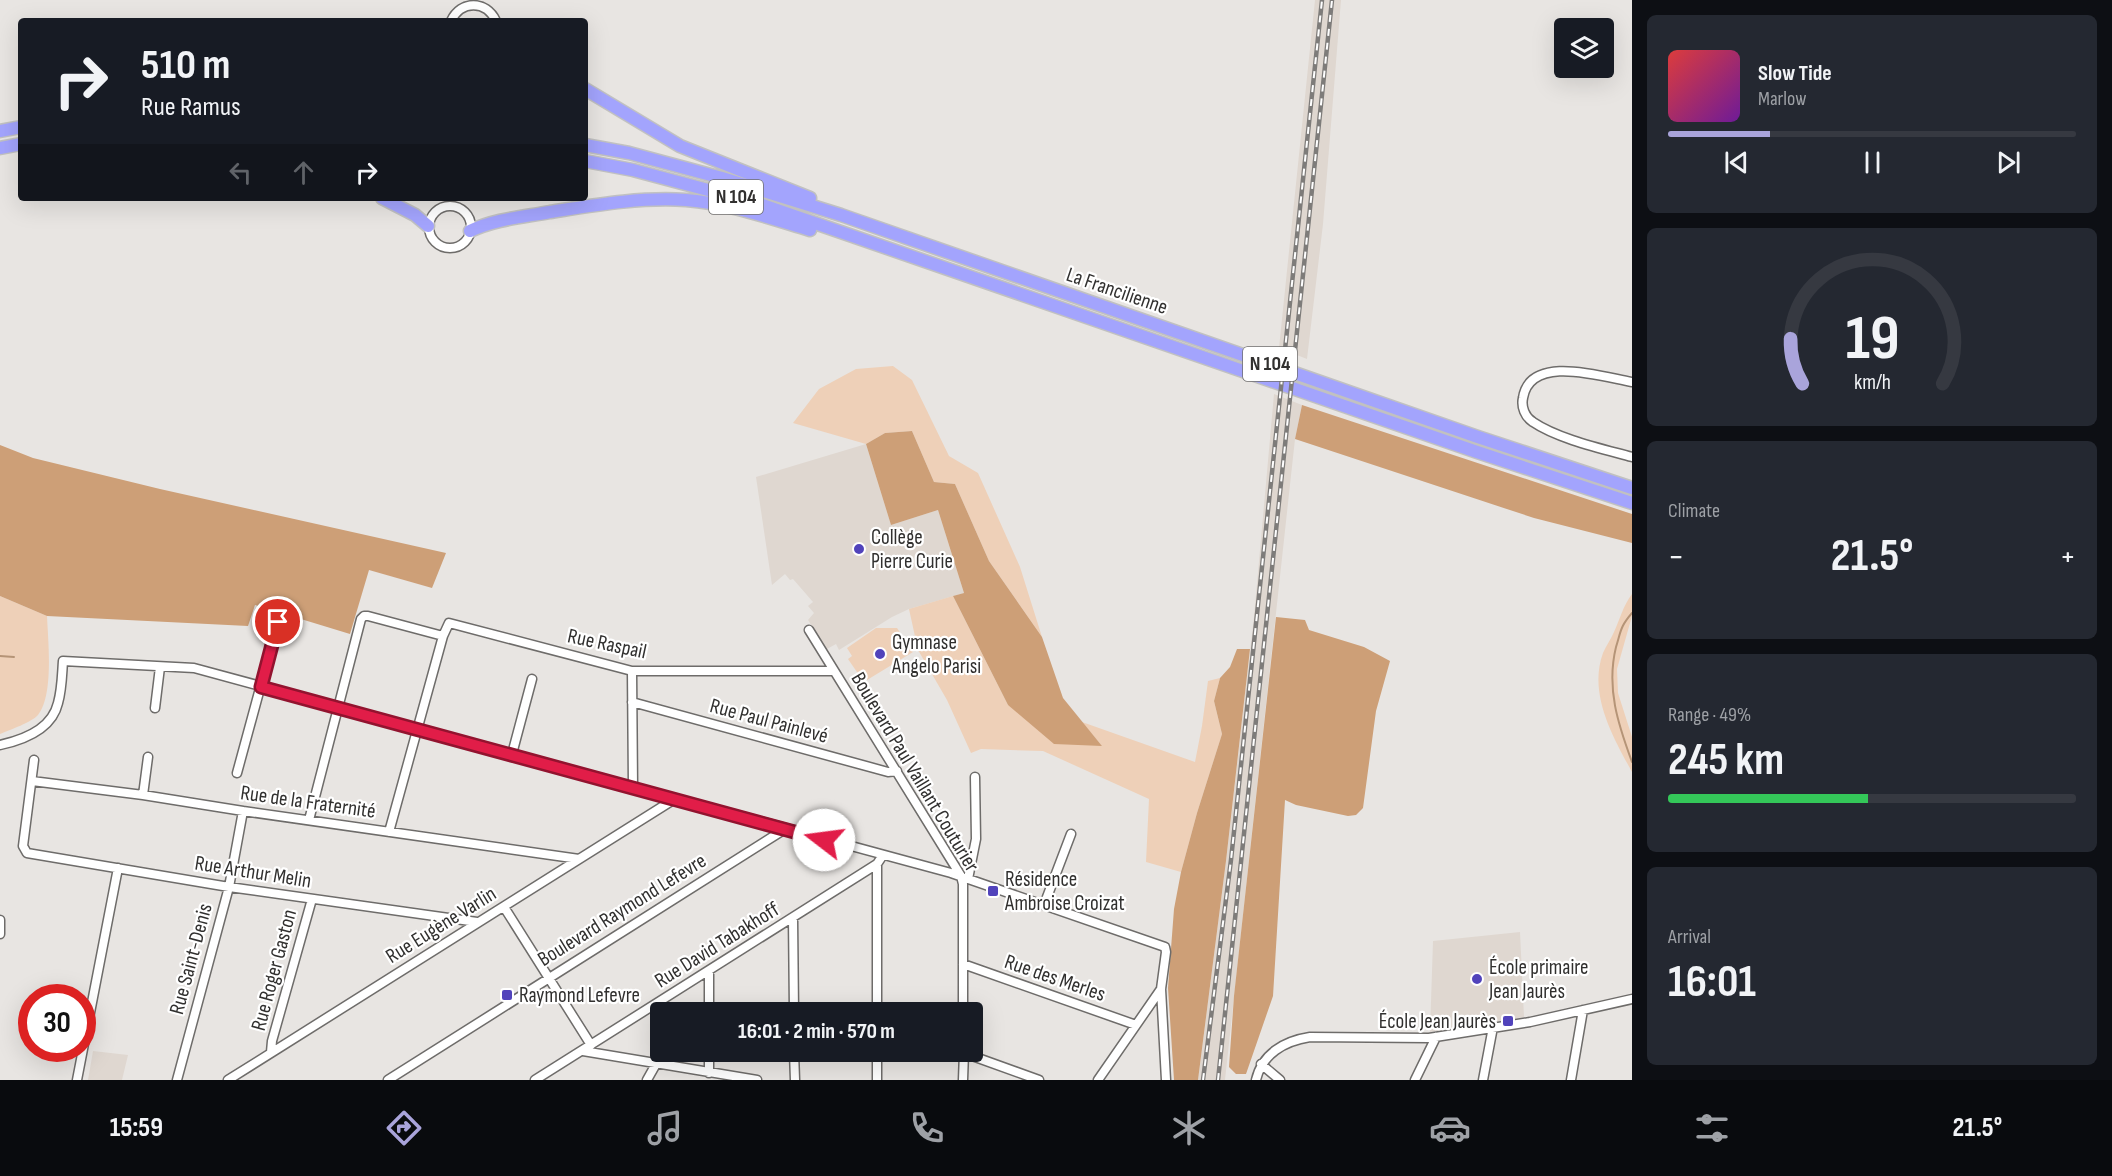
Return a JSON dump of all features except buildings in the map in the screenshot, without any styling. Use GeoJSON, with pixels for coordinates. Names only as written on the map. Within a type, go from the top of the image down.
{"type":"FeatureCollection","features":[{"type":"Feature","properties":{"kind":"highway"},"geometry":{"type":"LineString","coordinates":[[588,91],[680,146],[838,209],[841,214]]}},
{"type":"Feature","properties":{"kind":"highway"},"geometry":{"type":"LineString","coordinates":[[0,131],[18,128]]}},
{"type":"Feature","properties":{"kind":"highway"},"geometry":{"type":"LineString","coordinates":[[0,148],[18,145]]}},
{"type":"Feature","properties":{"kind":"highway","name":"La Francilienne"},"geometry":{"type":"LineString","coordinates":[[588,146],[629,153],[712,175],[841,214],[1478,437],[1632,488]]}},
{"type":"Feature","properties":{"kind":"highway","name":"La Francilienne"},"geometry":{"type":"LineString","coordinates":[[588,162],[633,170],[757,203],[1521,467],[1632,503]]}},
{"type":"Feature","properties":{"kind":"highway"},"geometry":{"type":"LineString","coordinates":[[470,231],[484,224],[591,206],[640,199],[687,200],[774,219],[862,245],[883,248]]}},
{"type":"Feature","properties":{"kind":"highway"},"geometry":{"type":"LineString","coordinates":[[389,201],[404,208],[428,226]]}},
{"type":"Feature","properties":{"kind":"street"},"geometry":{"type":"LineString","coordinates":[[453,18],[468,0]]}},
{"type":"Feature","properties":{"kind":"street"},"geometry":{"type":"LineString","coordinates":[[486,0],[494,17]]}},
{"type":"Feature","properties":{"kind":"street"},"geometry":{"type":"LineString","coordinates":[[462,8],[477,5],[494,17]]}},
{"type":"Feature","properties":{"kind":"street"},"geometry":{"type":"LineString","coordinates":[[442,208],[446,201]]}},
{"type":"Feature","properties":{"kind":"street"},"geometry":{"type":"LineString","coordinates":[[456,201],[458,208]]}},
{"type":"Feature","properties":{"kind":"street"},"geometry":{"type":"LineString","coordinates":[[452,206],[458,208],[468,218],[470,231],[464,243],[458,247],[444,248],[432,240],[428,226],[434,213],[442,208],[452,206]]}},
{"type":"Feature","properties":{"kind":"street"},"geometry":{"type":"LineString","coordinates":[[1632,382],[1561,370],[1548,372],[1527,386],[1522,407],[1531,422],[1562,435],[1632,458]]}},
{"type":"Feature","properties":{"kind":"street"},"geometry":{"type":"LineString","coordinates":[[309,820],[356,635],[364,616],[443,636],[389,831]]}},
{"type":"Feature","properties":{"kind":"street"},"geometry":{"type":"LineString","coordinates":[[237,773],[278,622]]}},
{"type":"Feature","properties":{"kind":"street","name":"Rue Raspail"},"geometry":{"type":"LineString","coordinates":[[443,636],[449,622],[632,671],[834,672]]}},
{"type":"Feature","properties":{"kind":"street","name":"Boulevard Paul Vaillant Couturier"},"geometry":{"type":"LineString","coordinates":[[809,630],[965,878],[963,884],[963,1002]]}},
{"type":"Feature","properties":{"kind":"street"},"geometry":{"type":"LineString","coordinates":[[0,745],[29,736],[49,720],[58,705],[63,661],[194,668],[965,878],[1165,947],[1161,989],[1166,1080]]}},
{"type":"Feature","properties":{"kind":"street"},"geometry":{"type":"LineString","coordinates":[[155,708],[160,667]]}},
{"type":"Feature","properties":{"kind":"street"},"geometry":{"type":"LineString","coordinates":[[632,671],[633,787]]}},
{"type":"Feature","properties":{"kind":"street"},"geometry":{"type":"LineString","coordinates":[[513,754],[532,679]]}},
{"type":"Feature","properties":{"kind":"street","name":"Rue Paul Painlevé"},"geometry":{"type":"LineString","coordinates":[[632,702],[888,772],[897,771]]}},
{"type":"Feature","properties":{"kind":"street"},"geometry":{"type":"LineString","coordinates":[[143,795],[148,757]]}},
{"type":"Feature","properties":{"kind":"street"},"geometry":{"type":"LineString","coordinates":[[32,781],[34,760]]}},
{"type":"Feature","properties":{"kind":"street"},"geometry":{"type":"LineString","coordinates":[[965,878],[975,839],[975,777]]}},
{"type":"Feature","properties":{"kind":"street","name":"Rue de la Fraternité"},"geometry":{"type":"LineString","coordinates":[[32,781],[143,795],[579,859]]}},
{"type":"Feature","properties":{"kind":"street","name":"Rue Arthur Melin"},"geometry":{"type":"LineString","coordinates":[[32,781],[23,846],[26,851],[229,887],[477,922]]}},
{"type":"Feature","properties":{"kind":"street","name":"Rue Eugène Varlin"},"geometry":{"type":"LineString","coordinates":[[232,1079],[673,800]]}},
{"type":"Feature","properties":{"kind":"street","name":"Rue Saint-Denis"},"geometry":{"type":"LineString","coordinates":[[177,1080],[229,887],[243,811]]}},
{"type":"Feature","properties":{"kind":"street","name":"Boulevard Raymond Lefevre"},"geometry":{"type":"LineString","coordinates":[[388,1080],[785,829]]}},
{"type":"Feature","properties":{"kind":"street"},"geometry":{"type":"LineString","coordinates":[[1044,905],[1071,834]]}},
{"type":"Feature","properties":{"kind":"street","name":"Rue David Tabakhoff"},"geometry":{"type":"LineString","coordinates":[[535,1080],[877,864],[883,855]]}},
{"type":"Feature","properties":{"kind":"street"},"geometry":{"type":"LineString","coordinates":[[877,864],[877,1002]]}},
{"type":"Feature","properties":{"kind":"street"},"geometry":{"type":"LineString","coordinates":[[77,1080],[118,868]]}},
{"type":"Feature","properties":{"kind":"street","name":"Rue Roger Gaston"},"geometry":{"type":"LineString","coordinates":[[272,1052],[272,1041],[312,899]]}},
{"type":"Feature","properties":{"kind":"street"},"geometry":{"type":"LineString","coordinates":[[504,907],[591,1045]]}},
{"type":"Feature","properties":{"kind":"street"},"geometry":{"type":"LineString","coordinates":[[793,918],[794,1002]]}},
{"type":"Feature","properties":{"kind":"street"},"geometry":{"type":"LineString","coordinates":[[0,920],[0,934]]}},
{"type":"Feature","properties":{"kind":"street","name":"Rue des Merles"},"geometry":{"type":"LineString","coordinates":[[963,964],[1136,1025]]}},
{"type":"Feature","properties":{"kind":"street"},"geometry":{"type":"LineString","coordinates":[[709,970],[709,1002]]}},
{"type":"Feature","properties":{"kind":"street"},"geometry":{"type":"LineString","coordinates":[[1098,1080],[1161,989]]}},
{"type":"Feature","properties":{"kind":"street"},"geometry":{"type":"LineString","coordinates":[[1256,1080],[1261,1064],[1276,1049],[1296,1039],[1436,1037],[1530,1022],[1632,999]]}},
{"type":"Feature","properties":{"kind":"street"},"geometry":{"type":"LineString","coordinates":[[1571,1080],[1583,1010]]}},
{"type":"Feature","properties":{"kind":"street"},"geometry":{"type":"LineString","coordinates":[[1484,1080],[1493,1027]]}},
{"type":"Feature","properties":{"kind":"street"},"geometry":{"type":"LineString","coordinates":[[1415,1080],[1436,1037]]}},
{"type":"Feature","properties":{"kind":"street"},"geometry":{"type":"LineString","coordinates":[[583,1051],[704,1075],[757,1080]]}},
{"type":"Feature","properties":{"kind":"street"},"geometry":{"type":"LineString","coordinates":[[983,1059],[1039,1080]]}},
{"type":"Feature","properties":{"kind":"street"},"geometry":{"type":"LineString","coordinates":[[794,1062],[795,1080]]}},
{"type":"Feature","properties":{"kind":"street"},"geometry":{"type":"LineString","coordinates":[[877,1062],[877,1080]]}},
{"type":"Feature","properties":{"kind":"street"},"geometry":{"type":"LineString","coordinates":[[963,1080],[964,1062]]}},
{"type":"Feature","properties":{"kind":"street"},"geometry":{"type":"LineString","coordinates":[[647,1080],[656,1064]]}},
{"type":"Feature","properties":{"kind":"street"},"geometry":{"type":"LineString","coordinates":[[1261,1064],[1280,1080]]}},
{"type":"Feature","properties":{"kind":"shaded area"},"geometry":{"type":"Polygon","coordinates":[[[1315,0],[1341,0],[1323,224],[1307,359],[1279,348],[1315,0]]]}},
{"type":"Feature","properties":{"kind":"shaded area"},"geometry":{"type":"Polygon","coordinates":[[[893,366],[912,380],[949,456],[978,473],[1020,567],[1042,637],[989,561],[955,484],[934,482],[912,431],[885,433],[866,444],[793,423],[819,389],[856,369],[893,366]]]}},
{"type":"Feature","properties":{"kind":"shaded area"},"geometry":{"type":"Polygon","coordinates":[[[1274,394],[1302,405],[1295,439],[1225,1080],[1198,1080],[1254,617],[1274,394]]]}},
{"type":"Feature","properties":{"kind":"shaded area"},"geometry":{"type":"Polygon","coordinates":[[[1302,405],[1632,514],[1632,543],[1534,518],[1295,439],[1302,405]]]}},
{"type":"Feature","properties":{"kind":"shaded area"},"geometry":{"type":"Polygon","coordinates":[[[912,431],[934,482],[955,484],[989,561],[1042,637],[1063,698],[1102,746],[1054,744],[1008,705],[953,596],[964,593],[938,510],[891,525],[866,444],[885,433],[912,431]]]}},
{"type":"Feature","properties":{"kind":"shaded area","name":"Collège Pierre Curie"},"geometry":{"type":"Polygon","coordinates":[[[866,444],[891,525],[938,510],[964,593],[909,609],[839,650],[836,644],[827,649],[808,620],[814,613],[808,606],[813,602],[793,579],[790,580],[785,574],[772,585],[756,477],[866,444]]]}},
{"type":"Feature","properties":{"kind":"shaded area"},"geometry":{"type":"Polygon","coordinates":[[[0,445],[33,458],[160,489],[446,553],[432,588],[369,570],[350,634],[255,605],[248,626],[47,616],[0,596],[0,445]]]}},
{"type":"Feature","properties":{"kind":"shaded area"},"geometry":{"type":"Polygon","coordinates":[[[1632,594],[1632,616],[1617,669],[1618,693],[1632,737],[1632,772],[1605,715],[1599,684],[1599,668],[1603,653],[1632,594]]]}},
{"type":"Feature","properties":{"kind":"shaded area"},"geometry":{"type":"Polygon","coordinates":[[[0,596],[47,616],[49,667],[46,694],[38,715],[0,734],[0,596]]]}},
{"type":"Feature","properties":{"kind":"shaded area"},"geometry":{"type":"Polygon","coordinates":[[[953,596],[1008,705],[1102,746],[1082,722],[1195,762],[1208,681],[1220,678],[1214,701],[1222,734],[1181,872],[1146,862],[1149,799],[1043,751],[981,749],[971,753],[947,700],[918,650],[909,609],[953,596]]]}},
{"type":"Feature","properties":{"kind":"shaded area"},"geometry":{"type":"Polygon","coordinates":[[[1276,617],[1305,620],[1309,630],[1364,647],[1390,661],[1376,711],[1363,808],[1356,815],[1348,816],[1296,805],[1285,800],[1273,996],[1246,1074],[1236,1074],[1229,1067],[1234,996],[1276,617]]]}},
{"type":"Feature","properties":{"kind":"shaded area","name":"Gymnase Angelo Parisi"},"geometry":{"type":"Polygon","coordinates":[[[876,628],[897,628],[913,652],[867,680],[863,673],[859,675],[848,659],[852,656],[847,648],[876,628]]]}},
{"type":"Feature","properties":{"kind":"shaded area"},"geometry":{"type":"Polygon","coordinates":[[[1237,649],[1250,649],[1198,1080],[1174,1080],[1168,988],[1174,909],[1181,872],[1197,813],[1222,734],[1214,701],[1220,678],[1230,667],[1237,649]]]}},
{"type":"Feature","properties":{"kind":"shaded area","name":"École primaire Jean Jaurès"},"geometry":{"type":"Polygon","coordinates":[[[1520,932],[1524,1017],[1430,1032],[1433,941],[1520,932]]]}},
{"type":"Feature","properties":{"kind":"shaded area"},"geometry":{"type":"Polygon","coordinates":[[[96,1051],[128,1055],[122,1080],[88,1080],[91,1062],[96,1062],[96,1051]]]}},
{"type":"Feature","properties":{"kind":"waterway"},"geometry":{"type":"LineString","coordinates":[[1632,613],[1620,633],[1612,677],[1618,720],[1632,762]]}},
{"type":"Feature","properties":{"kind":"waterway"},"geometry":{"type":"LineString","coordinates":[[0,656],[14,657]]}},
{"type":"Feature","properties":{"kind":"railway"},"geometry":{"type":"LineString","coordinates":[[1203,1080],[1231,860],[1322,0]]}},
{"type":"Feature","properties":{"kind":"railway"},"geometry":{"type":"LineString","coordinates":[[1218,1080],[1332,0]]}},
{"type":"Feature","properties":{"kind":"place","name":"Collège Pierre Curie"},"geometry":{"type":"Point","coordinates":[859,549]}},
{"type":"Feature","properties":{"kind":"place","name":"Gymnase Angelo Parisi"},"geometry":{"type":"Point","coordinates":[880,654]}},
{"type":"Feature","properties":{"kind":"place","name":"Résidence Ambroise Croizat"},"geometry":{"type":"Point","coordinates":[993,891]}},
{"type":"Feature","properties":{"kind":"place","name":"École primaire Jean Jaurès"},"geometry":{"type":"Point","coordinates":[1477,979]}},
{"type":"Feature","properties":{"kind":"place","name":"Raymond Lefevre"},"geometry":{"type":"Point","coordinates":[507,995]}},
{"type":"Feature","properties":{"kind":"place","name":"École Jean Jaurès"},"geometry":{"type":"Point","coordinates":[1508,1021]}},
{"type":"Feature","properties":{"kind":"route"},"geometry":{"type":"LineString","coordinates":[[278,622],[261,687],[824,840]]}}]}
